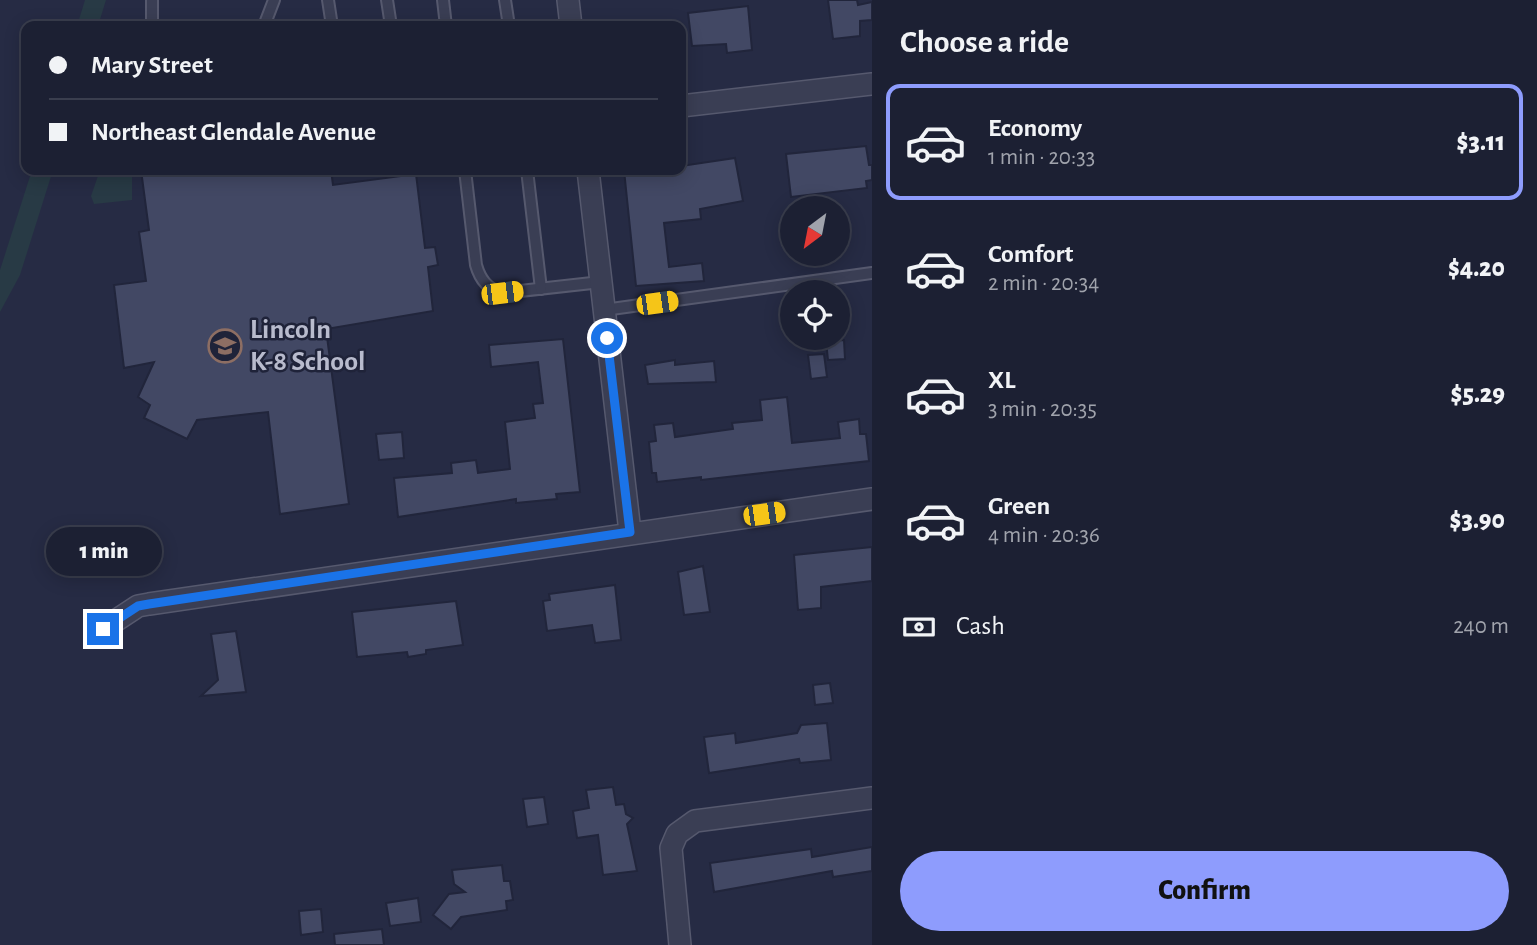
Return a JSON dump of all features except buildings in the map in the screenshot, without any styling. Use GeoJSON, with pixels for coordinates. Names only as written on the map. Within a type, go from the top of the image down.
{"type":"FeatureCollection","features":[{"type":"Feature","properties":{"kind":"street"},"geometry":{"type":"LineString","coordinates":[[568,0],[570,21]]}},
{"type":"Feature","properties":{"kind":"street"},"geometry":{"type":"LineString","coordinates":[[686,105],[872,84]]}},
{"type":"Feature","properties":{"kind":"street"},"geometry":{"type":"LineString","coordinates":[[589,175],[630,532]]}},
{"type":"Feature","properties":{"kind":"street"},"geometry":{"type":"LineString","coordinates":[[103,629],[138,606],[149,604],[630,532],[872,499]]}},
{"type":"Feature","properties":{"kind":"street"},"geometry":{"type":"LineString","coordinates":[[680,945],[671,848],[685,826],[695,821],[872,798]]}},
{"type":"Feature","properties":{"kind":"lane"},"geometry":{"type":"LineString","coordinates":[[152,0],[152,21]]}},
{"type":"Feature","properties":{"kind":"lane"},"geometry":{"type":"LineString","coordinates":[[266,21],[274,0]]}},
{"type":"Feature","properties":{"kind":"lane"},"geometry":{"type":"LineString","coordinates":[[328,0],[331,21]]}},
{"type":"Feature","properties":{"kind":"lane"},"geometry":{"type":"LineString","coordinates":[[387,0],[390,21]]}},
{"type":"Feature","properties":{"kind":"lane"},"geometry":{"type":"LineString","coordinates":[[443,0],[445,21]]}},
{"type":"Feature","properties":{"kind":"lane"},"geometry":{"type":"LineString","coordinates":[[505,0],[508,21]]}},
{"type":"Feature","properties":{"kind":"lane"},"geometry":{"type":"LineString","coordinates":[[466,175],[476,265],[483,281],[502,293],[601,282]]}},
{"type":"Feature","properties":{"kind":"lane"},"geometry":{"type":"LineString","coordinates":[[528,175],[541,289]]}},
{"type":"Feature","properties":{"kind":"lane"},"geometry":{"type":"LineString","coordinates":[[604,310],[872,273]]}},
{"type":"Feature","properties":{"kind":"shaded area"},"geometry":{"type":"Polygon","coordinates":[[[85,0],[106,0],[100,21],[79,21],[85,0]]]}},
{"type":"Feature","properties":{"kind":"shaded area"},"geometry":{"type":"Polygon","coordinates":[[[30,175],[51,175],[20,275],[0,312],[0,270],[30,175]]]}},
{"type":"Feature","properties":{"kind":"shaded area"},"geometry":{"type":"Polygon","coordinates":[[[98,175],[132,175],[132,200],[94,204],[91,196],[98,175]]]}},
{"type":"Feature","properties":{"kind":"place","name":"Lincoln K-8 School"},"geometry":{"type":"Point","coordinates":[225,346]}},
{"type":"Feature","properties":{"kind":"route"},"geometry":{"type":"LineString","coordinates":[[103,629],[138,606],[630,532],[607,338]]}}]}
